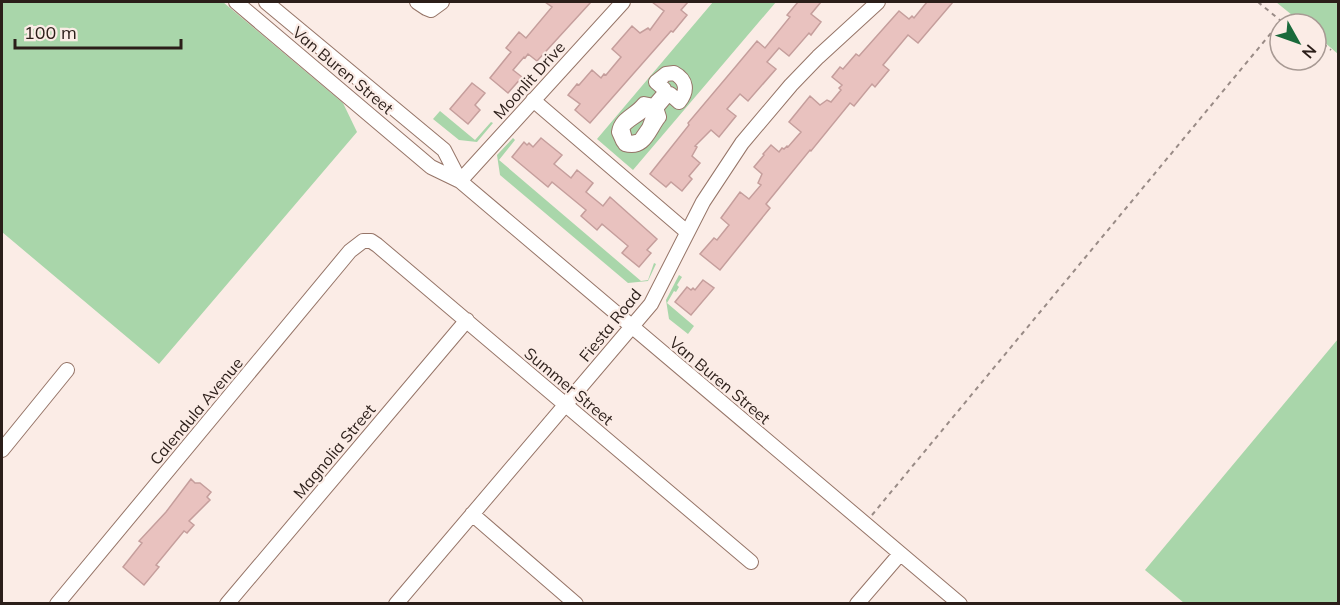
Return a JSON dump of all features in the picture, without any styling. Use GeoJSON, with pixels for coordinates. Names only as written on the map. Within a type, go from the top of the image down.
{"type":"FeatureCollection","features":[{"type":"Feature","properties":{"kind":"street","name":"Van Buren Street"},"geometry":{"type":"LineString","coordinates":[[236,2],[431,166],[460,181],[960,603]]}},
{"type":"Feature","properties":{"kind":"street","name":"Van Buren Street"},"geometry":{"type":"LineString","coordinates":[[266,2],[444,150],[460,181]]}},
{"type":"Feature","properties":{"kind":"street"},"geometry":{"type":"LineString","coordinates":[[417,2],[437,6]]}},
{"type":"Feature","properties":{"kind":"street","name":"Moonlit Drive"},"geometry":{"type":"LineString","coordinates":[[460,181],[623,2]]}},
{"type":"Feature","properties":{"kind":"street","name":"Fiesta Road"},"geometry":{"type":"LineString","coordinates":[[396,603],[651,304],[687,232],[721,173],[765,114],[818,57],[878,2]]}},
{"type":"Feature","properties":{"kind":"street"},"geometry":{"type":"LineString","coordinates":[[674,73],[681,77],[686,90],[680,102],[670,94],[667,95],[656,108],[659,117],[644,140],[637,145],[626,144],[627,141],[631,143],[640,141],[653,120],[654,115],[651,111],[640,113],[624,124],[622,128],[625,139],[623,141],[619,132],[622,122],[644,104],[654,106],[665,93],[656,82],[660,77],[674,73]]}},
{"type":"Feature","properties":{"kind":"street"},"geometry":{"type":"LineString","coordinates":[[533,100],[687,232]]}},
{"type":"Feature","properties":{"kind":"street","name":"Summer Street"},"geometry":{"type":"LineString","coordinates":[[363,241],[377,244],[751,562]]}},
{"type":"Feature","properties":{"kind":"street","name":"Calendula Avenue"},"geometry":{"type":"LineString","coordinates":[[57,603],[350,251],[363,241]]}},
{"type":"Feature","properties":{"kind":"street","name":"Magnolia Street"},"geometry":{"type":"LineString","coordinates":[[226,603],[467,320]]}},
{"type":"Feature","properties":{"kind":"street"},"geometry":{"type":"LineString","coordinates":[[2,450],[67,370]]}},
{"type":"Feature","properties":{"kind":"street"},"geometry":{"type":"LineString","coordinates":[[472,514],[571,602]]}},
{"type":"Feature","properties":{"kind":"street"},"geometry":{"type":"LineString","coordinates":[[857,603],[900,554]]}},
{"type":"Feature","properties":{"kind":"path"},"geometry":{"type":"LineString","coordinates":[[1258,2],[1270,12]]}},
{"type":"Feature","properties":{"kind":"path"},"geometry":{"type":"LineString","coordinates":[[864,524],[1268,37]]}},
{"type":"Feature","properties":{"kind":"green space"},"geometry":{"type":"Polygon","coordinates":[[[2,2],[223,2],[343,103],[357,132],[159,364],[2,232],[2,2]]]}},
{"type":"Feature","properties":{"kind":"green space"},"geometry":{"type":"Polygon","coordinates":[[[713,2],[776,2],[633,170],[597,139],[713,2]]]}},
{"type":"Feature","properties":{"kind":"green space"},"geometry":{"type":"Polygon","coordinates":[[[1276,2],[1338,2],[1338,54],[1328,45],[1328,12],[1288,12],[1276,2]]]}},
{"type":"Feature","properties":{"kind":"green space"},"geometry":{"type":"Polygon","coordinates":[[[440,111],[475,140],[491,122],[493,123],[477,142],[459,140],[433,119],[440,111]]]}},
{"type":"Feature","properties":{"kind":"green space"},"geometry":{"type":"Polygon","coordinates":[[[513,138],[515,140],[499,160],[641,281],[648,280],[654,263],[656,264],[648,281],[628,283],[500,175],[497,155],[513,138]]]}},
{"type":"Feature","properties":{"kind":"green space"},"geometry":{"type":"Polygon","coordinates":[[[679,275],[682,277],[677,285],[679,287],[667,303],[694,326],[688,334],[669,319],[666,300],[679,275]]]}},
{"type":"Feature","properties":{"kind":"green space"},"geometry":{"type":"Polygon","coordinates":[[[1338,339],[1338,603],[1184,603],[1145,570],[1338,339]]]}},
{"type":"Feature","properties":{"kind":"building"},"geometry":{"type":"Polygon","coordinates":[[[545,2],[591,2],[537,61],[528,54],[524,57],[513,70],[522,77],[508,93],[490,78],[511,52],[506,48],[519,32],[526,38],[552,7],[545,2]]]}},
{"type":"Feature","properties":{"kind":"building"},"geometry":{"type":"Polygon","coordinates":[[[652,2],[688,2],[681,10],[687,15],[590,123],[575,110],[580,104],[568,95],[592,70],[601,78],[604,74],[606,75],[621,57],[612,49],[632,26],[640,33],[648,28],[650,30],[664,11],[652,2]]]}},
{"type":"Feature","properties":{"kind":"building"},"geometry":{"type":"Polygon","coordinates":[[[798,2],[821,2],[811,14],[821,22],[789,56],[779,48],[767,62],[776,69],[748,101],[740,94],[727,109],[736,116],[719,137],[711,130],[695,146],[697,147],[692,156],[700,163],[689,176],[692,179],[682,191],[671,182],[666,187],[650,174],[689,125],[688,123],[757,41],[765,48],[790,17],[787,15],[798,2]]]}},
{"type":"Feature","properties":{"kind":"building"},"geometry":{"type":"Polygon","coordinates":[[[927,2],[953,2],[918,43],[908,35],[883,65],[889,70],[875,87],[872,84],[854,106],[850,103],[810,150],[766,204],[770,208],[720,270],[700,254],[714,238],[717,240],[729,225],[721,218],[740,192],[749,199],[761,185],[758,183],[762,174],[754,167],[763,154],[771,145],[779,152],[782,148],[788,147],[801,132],[789,122],[810,96],[820,105],[827,100],[831,102],[841,90],[839,88],[842,85],[832,77],[840,67],[843,69],[856,54],[859,56],[899,11],[909,19],[912,16],[914,18],[927,2]]]}},
{"type":"Feature","properties":{"kind":"building"},"geometry":{"type":"Polygon","coordinates":[[[472,83],[485,93],[475,105],[480,110],[468,124],[450,109],[472,83]]]}},
{"type":"Feature","properties":{"kind":"building"},"geometry":{"type":"Polygon","coordinates":[[[541,138],[562,155],[554,164],[571,178],[577,170],[593,183],[586,192],[603,206],[610,197],[657,239],[647,250],[651,253],[639,267],[622,253],[628,246],[602,224],[597,230],[581,216],[586,210],[552,182],[548,187],[512,157],[524,142],[533,147],[541,138]]]}},
{"type":"Feature","properties":{"kind":"building"},"geometry":{"type":"Polygon","coordinates":[[[703,280],[714,288],[691,315],[675,302],[687,287],[695,290],[703,280]]]}},
{"type":"Feature","properties":{"kind":"building"},"geometry":{"type":"Polygon","coordinates":[[[191,479],[211,492],[207,497],[210,500],[189,521],[194,525],[187,533],[184,531],[156,565],[159,567],[144,585],[123,567],[142,543],[139,541],[166,512],[191,479]]]}}]}
